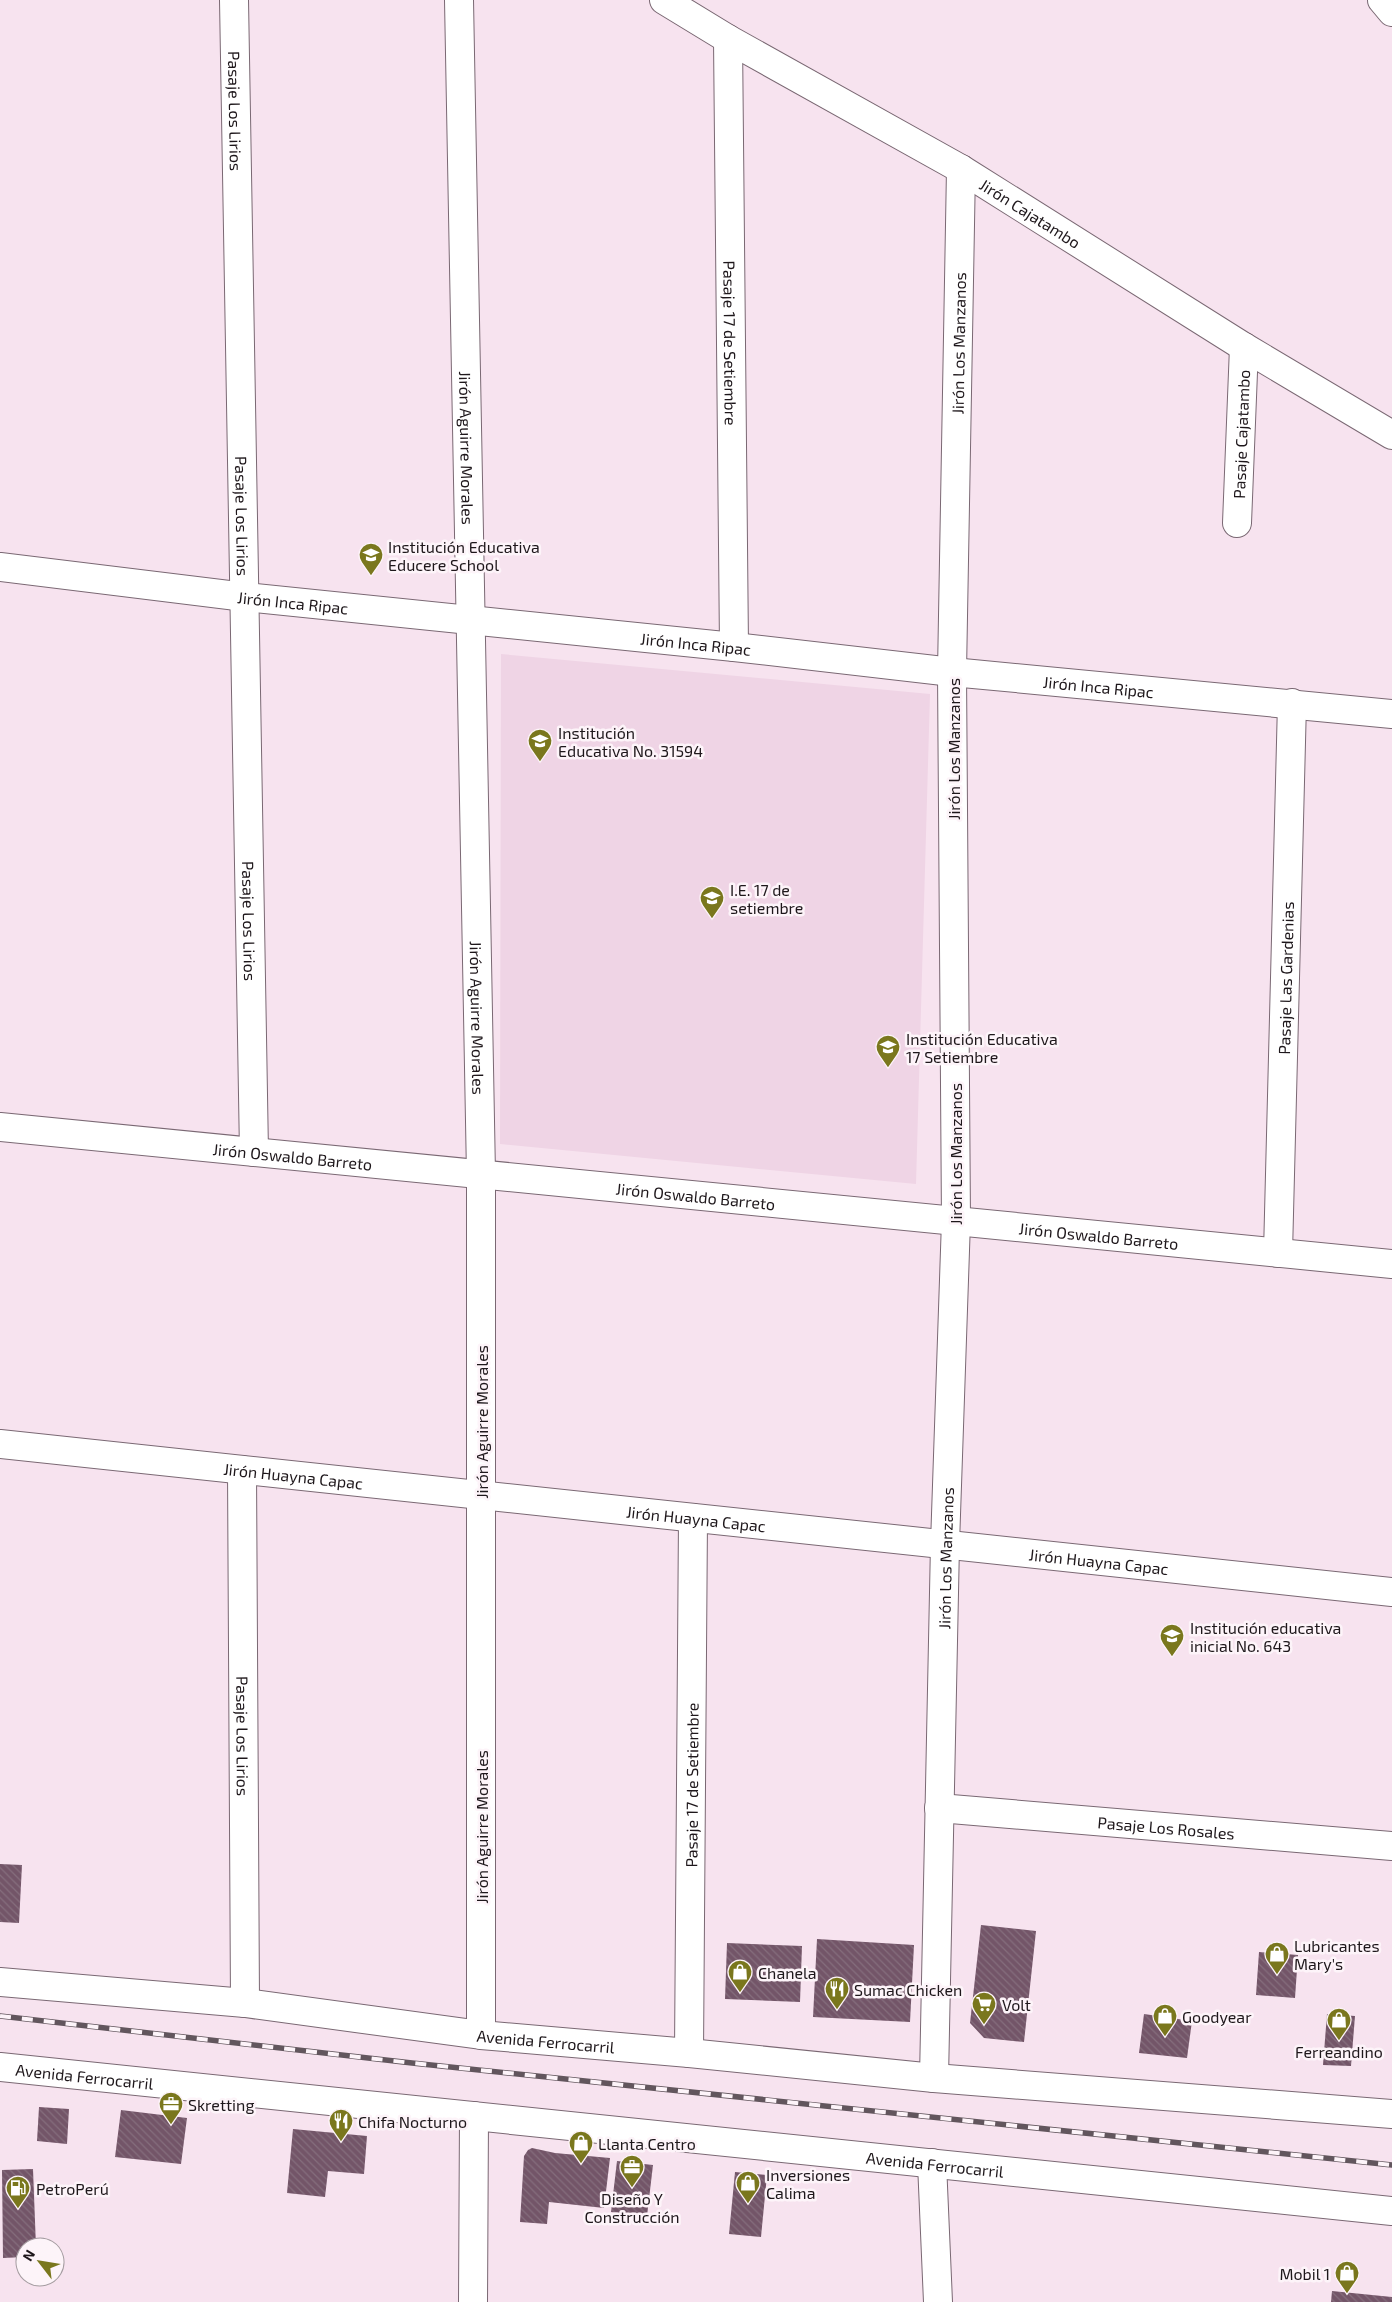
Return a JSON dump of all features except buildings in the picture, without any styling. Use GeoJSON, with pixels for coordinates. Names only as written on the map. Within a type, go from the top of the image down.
{"type":"FeatureCollection","features":[{"type":"Feature","properties":{"kind":"street","name":"Pasaje Los Lirios"},"geometry":{"type":"LineString","coordinates":[[234,0],[254,1152]]}},
{"type":"Feature","properties":{"kind":"street","name":"Jirón Aguirre Morales"},"geometry":{"type":"LineString","coordinates":[[459,0],[481,1174],[480,2035]]}},
{"type":"Feature","properties":{"kind":"street","name":"Jirón Cajatambo"},"geometry":{"type":"LineString","coordinates":[[664,0],[728,39],[961,169],[1244,347],[1392,435]]}},
{"type":"Feature","properties":{"kind":"street"},"geometry":{"type":"LineString","coordinates":[[1382,0],[1392,12]]}},
{"type":"Feature","properties":{"kind":"street","name":"Pasaje 17 de Setiembre"},"geometry":{"type":"LineString","coordinates":[[728,39],[734,647]]}},
{"type":"Feature","properties":{"kind":"street","name":"Jirón Los Manzanos"},"geometry":{"type":"LineString","coordinates":[[934,2078],[944,1544],[956,1221],[952,672],[961,169]]}},
{"type":"Feature","properties":{"kind":"street","name":"Pasaje Cajatambo"},"geometry":{"type":"LineString","coordinates":[[1237,523],[1244,347]]}},
{"type":"Feature","properties":{"kind":"street","name":"Jirón Inca Ripac"},"geometry":{"type":"LineString","coordinates":[[0,566],[245,597],[734,647],[952,672],[1392,714]]}},
{"type":"Feature","properties":{"kind":"street","name":"Pasaje Las Gardenias"},"geometry":{"type":"LineString","coordinates":[[1278,1253],[1292,704]]}},
{"type":"Feature","properties":{"kind":"street","name":"Jirón Oswaldo Barreto"},"geometry":{"type":"LineString","coordinates":[[0,1127],[1392,1264]]}},
{"type":"Feature","properties":{"kind":"street","name":"Jirón Huayna Capac"},"geometry":{"type":"LineString","coordinates":[[0,1444],[1392,1592]]}},
{"type":"Feature","properties":{"kind":"street","name":"Pasaje Los Lirios"},"geometry":{"type":"LineString","coordinates":[[242,1470],[245,2004]]}},
{"type":"Feature","properties":{"kind":"street","name":"Pasaje 17 de Setiembre"},"geometry":{"type":"LineString","coordinates":[[689,2053],[694,1518]]}},
{"type":"Feature","properties":{"kind":"street","name":"Pasaje Los Rosales"},"geometry":{"type":"LineString","coordinates":[[939,1808],[1392,1846]]}},
{"type":"Feature","properties":{"kind":"street","name":"Avenida Ferrocarril"},"geometry":{"type":"LineString","coordinates":[[0,1982],[245,2004],[480,2035],[689,2053],[934,2078],[1392,2114]]}},
{"type":"Feature","properties":{"kind":"street","name":"Avenida Ferrocarril"},"geometry":{"type":"LineString","coordinates":[[0,2067],[1392,2211]]}},
{"type":"Feature","properties":{"kind":"street"},"geometry":{"type":"LineString","coordinates":[[472,2302],[474,2116]]}},
{"type":"Feature","properties":{"kind":"street"},"geometry":{"type":"LineString","coordinates":[[932,2163],[938,2302]]}},
{"type":"Feature","properties":{"kind":"shaded area","name":"I.E. 17 de setiembre"},"geometry":{"type":"Polygon","coordinates":[[[501,654],[930,694],[916,1184],[500,1144],[501,654]]]}},
{"type":"Feature","properties":{"kind":"railway"},"geometry":{"type":"LineString","coordinates":[[0,2016],[412,2063],[1392,2165]]}},
{"type":"Feature","properties":{"kind":"place","name":"Institución Educativa Educere School"},"geometry":{"type":"Point","coordinates":[371,576]}},
{"type":"Feature","properties":{"kind":"place","name":"Institución Educativa No. 31594"},"geometry":{"type":"Point","coordinates":[540,762]}},
{"type":"Feature","properties":{"kind":"place","name":"I.E. 17 de setiembre"},"geometry":{"type":"Point","coordinates":[712,919]}},
{"type":"Feature","properties":{"kind":"place","name":"Institución Educativa 17 Setiembre"},"geometry":{"type":"Point","coordinates":[888,1068]}},
{"type":"Feature","properties":{"kind":"place","name":"Institución educativa inicial No. 643"},"geometry":{"type":"Point","coordinates":[1172,1657]}},
{"type":"Feature","properties":{"kind":"place","name":"Lubricantes Mary's"},"geometry":{"type":"Point","coordinates":[1277,1975]}},
{"type":"Feature","properties":{"kind":"place","name":"Chanela"},"geometry":{"type":"Point","coordinates":[740,1993]}},
{"type":"Feature","properties":{"kind":"place","name":"Sumac Chicken"},"geometry":{"type":"Point","coordinates":[837,2010]}},
{"type":"Feature","properties":{"kind":"place","name":"Volt"},"geometry":{"type":"Point","coordinates":[984,2025]}},
{"type":"Feature","properties":{"kind":"place","name":"Goodyear"},"geometry":{"type":"Point","coordinates":[1165,2037]}},
{"type":"Feature","properties":{"kind":"place","name":"Ferreandino"},"geometry":{"type":"Point","coordinates":[1339,2041]}},
{"type":"Feature","properties":{"kind":"place","name":"Skretting"},"geometry":{"type":"Point","coordinates":[171,2125]}},
{"type":"Feature","properties":{"kind":"place","name":"Chifa Nocturno"},"geometry":{"type":"Point","coordinates":[341,2142]}},
{"type":"Feature","properties":{"kind":"place","name":"Llanta Centro"},"geometry":{"type":"Point","coordinates":[581,2164]}},
{"type":"Feature","properties":{"kind":"place","name":"Diseño Y Construcción"},"geometry":{"type":"Point","coordinates":[632,2188]}},
{"type":"Feature","properties":{"kind":"place","name":"Inversiones Calima"},"geometry":{"type":"Point","coordinates":[748,2204]}},
{"type":"Feature","properties":{"kind":"place","name":"PetroPerú"},"geometry":{"type":"Point","coordinates":[18,2209]}},
{"type":"Feature","properties":{"kind":"place","name":"Mobil 1"},"geometry":{"type":"Point","coordinates":[1347,2294]}}]}
